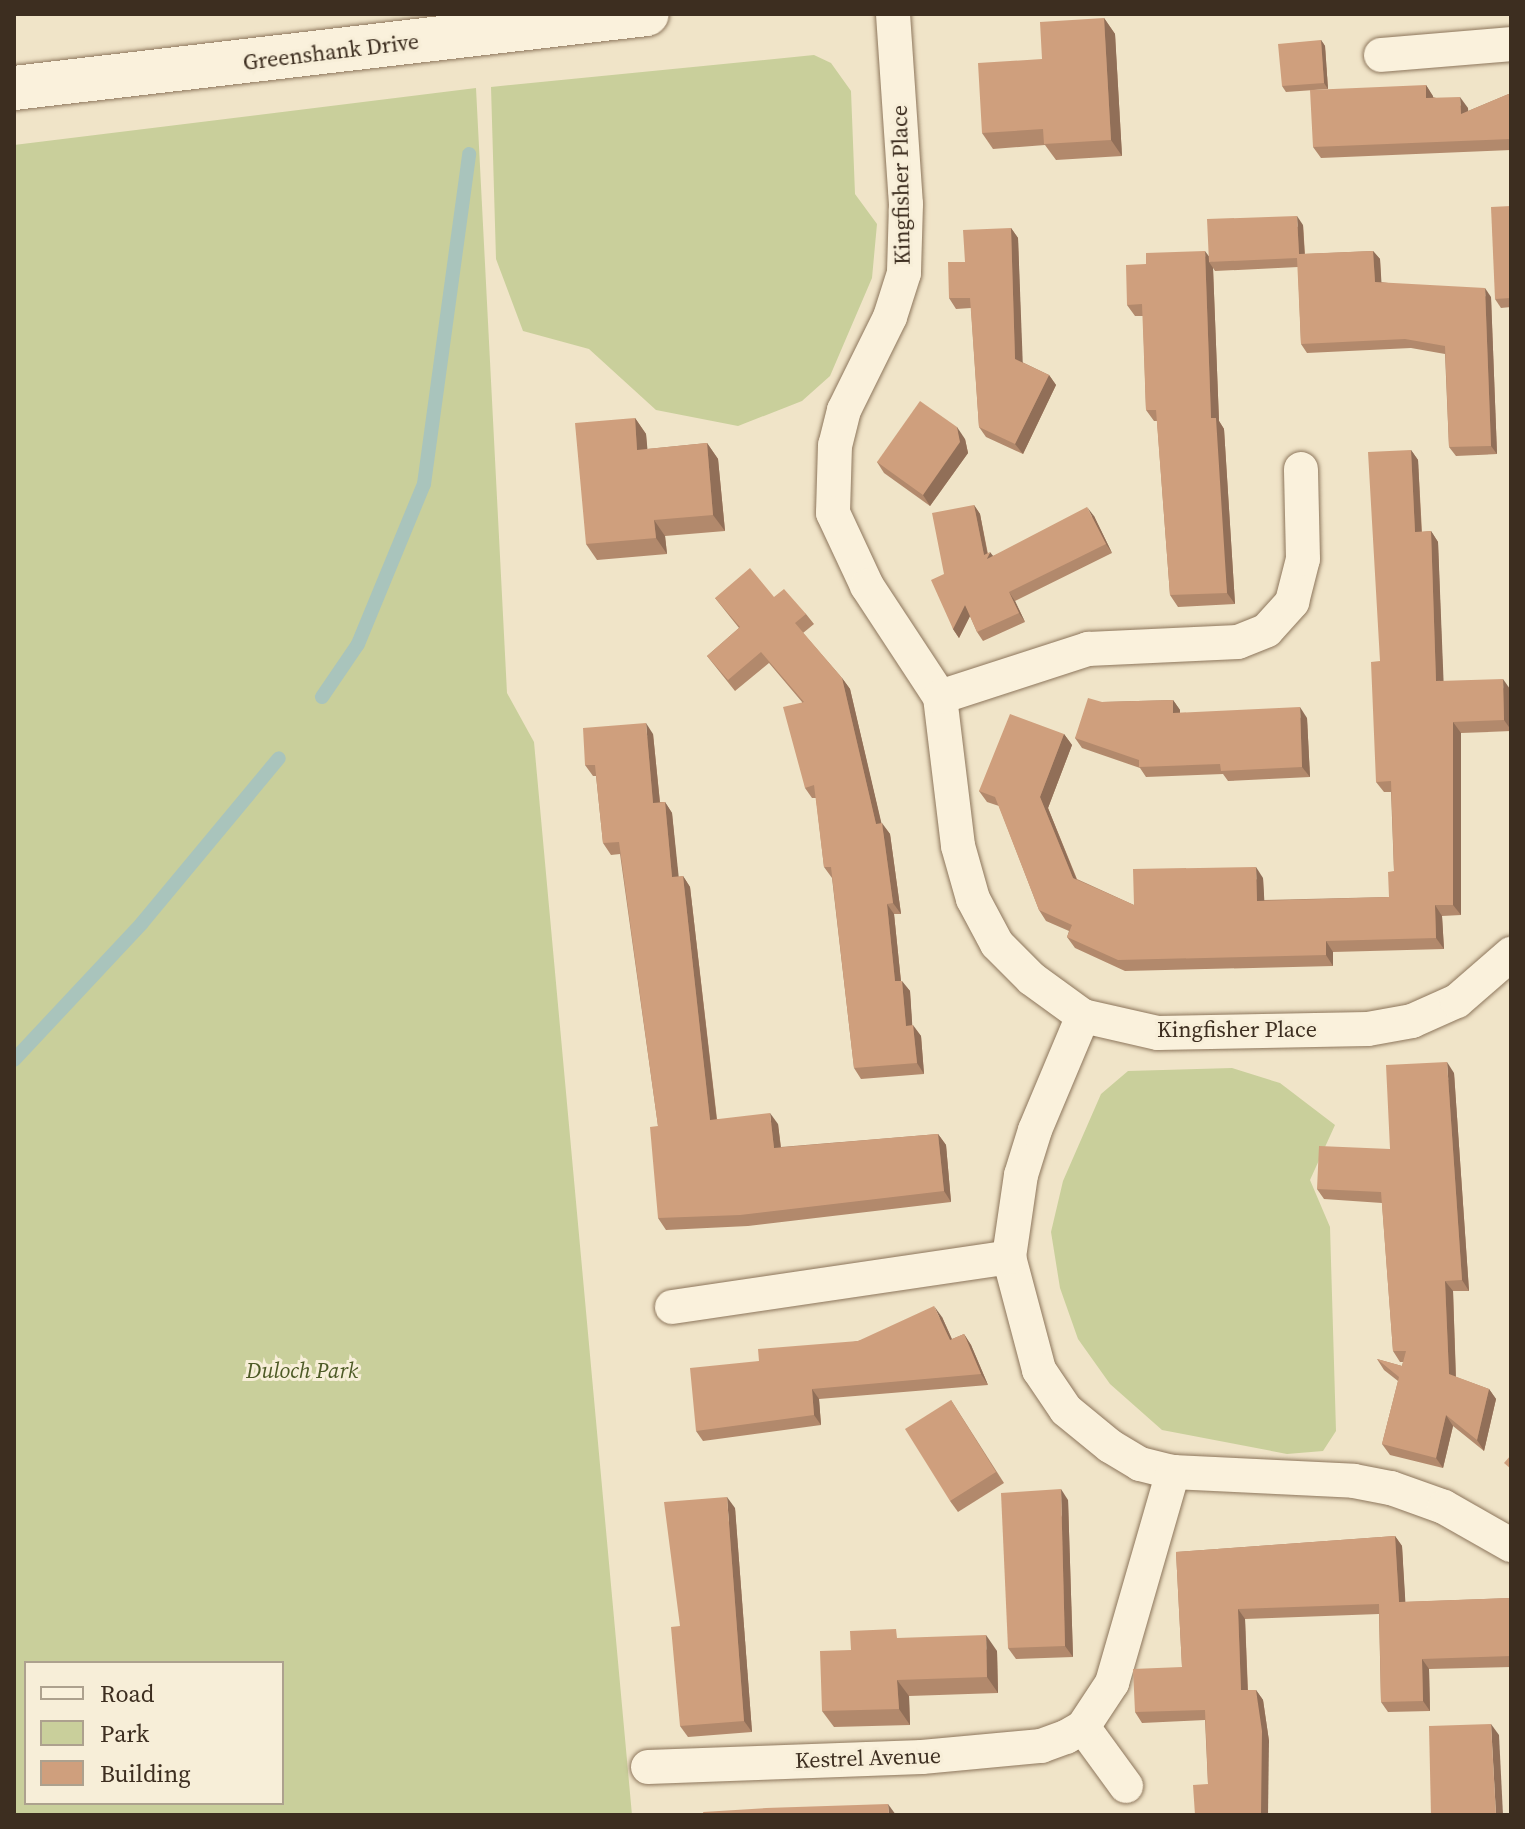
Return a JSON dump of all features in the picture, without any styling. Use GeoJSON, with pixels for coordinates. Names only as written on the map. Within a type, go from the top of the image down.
{"type":"FeatureCollection","features":[{"type":"Feature","properties":{"kind":"street","name":"Greenshank Drive"},"geometry":{"type":"LineString","coordinates":[[14,88],[647,14]]}},
{"type":"Feature","properties":{"kind":"street","name":"Kingfisher Place"},"geometry":{"type":"LineString","coordinates":[[893,14],[906,204],[904,273],[890,317],[844,410],[835,445],[833,513],[860,576],[940,697],[958,846],[973,899],[997,944],[1032,979],[1083,1016],[1158,1033],[1368,1029],[1412,1021],[1457,1001],[1509,963]]}},
{"type":"Feature","properties":{"kind":"street"},"geometry":{"type":"LineString","coordinates":[[1381,55],[1511,44]]}},
{"type":"Feature","properties":{"kind":"street"},"geometry":{"type":"LineString","coordinates":[[940,697],[1088,649],[1238,642],[1267,630],[1292,602],[1303,559],[1301,469]]}},
{"type":"Feature","properties":{"kind":"street"},"geometry":{"type":"LineString","coordinates":[[1083,1016],[1035,1130],[1021,1175],[1009,1257],[1039,1370],[1066,1410],[1120,1452],[1173,1472],[1391,1488],[1444,1507],[1511,1545]]}},
{"type":"Feature","properties":{"kind":"street"},"geometry":{"type":"LineString","coordinates":[[672,1307],[1009,1257]]}},
{"type":"Feature","properties":{"kind":"street"},"geometry":{"type":"LineString","coordinates":[[1126,1786],[1083,1727],[1112,1683],[1173,1472]]}},
{"type":"Feature","properties":{"kind":"street","name":"Kestrel Avenue"},"geometry":{"type":"LineString","coordinates":[[648,1767],[922,1757],[1041,1746],[1083,1727]]}},
{"type":"Feature","properties":{"kind":"green space"},"geometry":{"type":"Polygon","coordinates":[[[814,55],[831,63],[851,91],[855,194],[877,224],[872,278],[830,376],[802,401],[738,426],[656,410],[589,349],[523,331],[496,259],[491,87],[814,55]]]}},
{"type":"Feature","properties":{"kind":"green space","name":"Duloch Park"},"geometry":{"type":"Polygon","coordinates":[[[476,88],[507,693],[534,742],[632,1815],[14,1815],[14,145],[476,88]]]}},
{"type":"Feature","properties":{"kind":"green space"},"geometry":{"type":"Polygon","coordinates":[[[1232,1068],[1280,1083],[1335,1125],[1310,1180],[1330,1227],[1336,1431],[1323,1451],[1287,1454],[1162,1430],[1110,1384],[1078,1339],[1060,1288],[1051,1232],[1063,1181],[1101,1094],[1128,1071],[1232,1068]]]}},
{"type":"Feature","properties":{"kind":"building"},"geometry":{"type":"Polygon","coordinates":[[[1104,18],[1111,140],[1044,144],[1043,129],[982,133],[978,63],[1042,59],[1040,22],[1104,18]]]}},
{"type":"Feature","properties":{"kind":"building"},"geometry":{"type":"Polygon","coordinates":[[[1321,40],[1324,83],[1282,86],[1278,44],[1321,40]]]}},
{"type":"Feature","properties":{"kind":"building"},"geometry":{"type":"Polygon","coordinates":[[[1426,85],[1426,98],[1460,97],[1461,114],[1511,93],[1511,139],[1313,147],[1310,90],[1426,85]]]}},
{"type":"Feature","properties":{"kind":"building"},"geometry":{"type":"Polygon","coordinates":[[[1511,206],[1511,298],[1495,299],[1491,207],[1511,206]]]}},
{"type":"Feature","properties":{"kind":"building"},"geometry":{"type":"Polygon","coordinates":[[[1297,216],[1299,254],[1373,251],[1375,282],[1485,288],[1491,446],[1449,447],[1445,346],[1405,339],[1301,344],[1297,258],[1209,262],[1207,219],[1297,216]]]}},
{"type":"Feature","properties":{"kind":"building"},"geometry":{"type":"Polygon","coordinates":[[[1011,228],[1015,359],[1049,375],[1015,444],[979,427],[970,298],[949,298],[948,262],[965,262],[963,230],[1011,228]]]}},
{"type":"Feature","properties":{"kind":"building"},"geometry":{"type":"Polygon","coordinates":[[[1205,251],[1211,418],[1216,418],[1227,593],[1170,595],[1156,410],[1146,410],[1142,304],[1127,305],[1126,265],[1146,264],[1146,253],[1205,251]]]}},
{"type":"Feature","properties":{"kind":"building"},"geometry":{"type":"Polygon","coordinates":[[[920,401],[957,427],[960,442],[923,495],[877,462],[920,401]]]}},
{"type":"Feature","properties":{"kind":"building"},"geometry":{"type":"Polygon","coordinates":[[[635,418],[637,450],[707,443],[713,515],[654,520],[656,538],[586,544],[575,423],[635,418]]]}},
{"type":"Feature","properties":{"kind":"building"},"geometry":{"type":"Polygon","coordinates":[[[1411,450],[1415,532],[1431,531],[1436,681],[1503,679],[1504,720],[1453,722],[1453,905],[1435,905],[1436,938],[1326,941],[1326,955],[1118,960],[1067,937],[1072,925],[1039,910],[995,797],[979,791],[1010,714],[1064,734],[1040,797],[1073,878],[1134,905],[1133,869],[1256,867],[1257,901],[1389,897],[1388,872],[1394,871],[1391,781],[1376,782],[1371,662],[1380,661],[1368,452],[1411,450]]]}},
{"type":"Feature","properties":{"kind":"building"},"geometry":{"type":"Polygon","coordinates":[[[974,505],[984,555],[990,552],[987,559],[1087,507],[1106,544],[1009,592],[1019,613],[977,632],[965,605],[953,629],[931,580],[944,574],[932,513],[974,505]]]}},
{"type":"Feature","properties":{"kind":"building"},"geometry":{"type":"Polygon","coordinates":[[[750,568],[774,597],[784,589],[806,614],[795,623],[842,678],[876,824],[882,823],[893,903],[887,904],[895,981],[902,981],[906,1026],[913,1025],[917,1063],[854,1068],[831,867],[824,867],[814,785],[805,788],[783,707],[804,702],[761,652],[728,680],[707,656],[740,627],[715,598],[750,568]]]}},
{"type":"Feature","properties":{"kind":"building"},"geometry":{"type":"Polygon","coordinates":[[[1088,698],[1102,702],[1173,700],[1173,713],[1300,707],[1302,767],[1221,771],[1220,764],[1139,767],[1139,760],[1075,738],[1088,698]]]}},
{"type":"Feature","properties":{"kind":"building"},"geometry":{"type":"Polygon","coordinates":[[[646,723],[653,803],[665,802],[672,877],[683,876],[710,1120],[770,1113],[774,1148],[938,1134],[944,1191],[740,1215],[658,1218],[650,1127],[658,1126],[619,842],[603,843],[595,765],[585,765],[583,728],[646,723]]]}},
{"type":"Feature","properties":{"kind":"building"},"geometry":{"type":"Polygon","coordinates":[[[1447,1062],[1462,1280],[1445,1281],[1449,1374],[1489,1389],[1477,1440],[1446,1415],[1436,1458],[1382,1444],[1399,1377],[1377,1359],[1402,1366],[1406,1351],[1393,1351],[1381,1192],[1317,1189],[1319,1146],[1390,1149],[1386,1065],[1447,1062]]]}},
{"type":"Feature","properties":{"kind":"building"},"geometry":{"type":"Polygon","coordinates":[[[934,1306],[950,1340],[964,1334],[981,1374],[812,1389],[814,1415],[696,1431],[690,1368],[759,1361],[758,1349],[858,1341],[934,1306]]]}},
{"type":"Feature","properties":{"kind":"building"},"geometry":{"type":"Polygon","coordinates":[[[951,1400],[996,1472],[950,1501],[905,1429],[951,1400]]]}},
{"type":"Feature","properties":{"kind":"building"},"geometry":{"type":"Polygon","coordinates":[[[1511,1455],[1511,1469],[1504,1463],[1511,1455]]]}},
{"type":"Feature","properties":{"kind":"building"},"geometry":{"type":"Polygon","coordinates":[[[1061,1489],[1065,1646],[1008,1648],[1001,1493],[1061,1489]]]}},
{"type":"Feature","properties":{"kind":"building"},"geometry":{"type":"Polygon","coordinates":[[[727,1497],[744,1721],[680,1726],[671,1627],[680,1626],[664,1502],[727,1497]]]}},
{"type":"Feature","properties":{"kind":"building"},"geometry":{"type":"Polygon","coordinates":[[[1395,1536],[1399,1602],[1511,1598],[1511,1656],[1422,1659],[1423,1701],[1381,1702],[1379,1604],[1238,1609],[1241,1690],[1256,1690],[1262,1731],[1261,1815],[1195,1815],[1193,1785],[1208,1784],[1205,1710],[1135,1712],[1133,1669],[1182,1667],[1176,1552],[1395,1536]]]}},
{"type":"Feature","properties":{"kind":"building"},"geometry":{"type":"Polygon","coordinates":[[[896,1629],[897,1638],[986,1635],[987,1677],[897,1680],[899,1709],[822,1711],[820,1651],[851,1650],[850,1631],[896,1629]]]}},
{"type":"Feature","properties":{"kind":"building"},"geometry":{"type":"Polygon","coordinates":[[[1491,1724],[1496,1815],[1431,1815],[1429,1726],[1491,1724]]]}},
{"type":"Feature","properties":{"kind":"building"},"geometry":{"type":"Polygon","coordinates":[[[888,1804],[889,1815],[704,1815],[703,1812],[766,1808],[888,1804]]]}},
{"type":"Feature","properties":{"kind":"waterway"},"geometry":{"type":"LineString","coordinates":[[322,697],[358,644],[424,484],[469,154]]}},
{"type":"Feature","properties":{"kind":"waterway"},"geometry":{"type":"LineString","coordinates":[[14,1060],[142,923],[279,758]]}}]}
